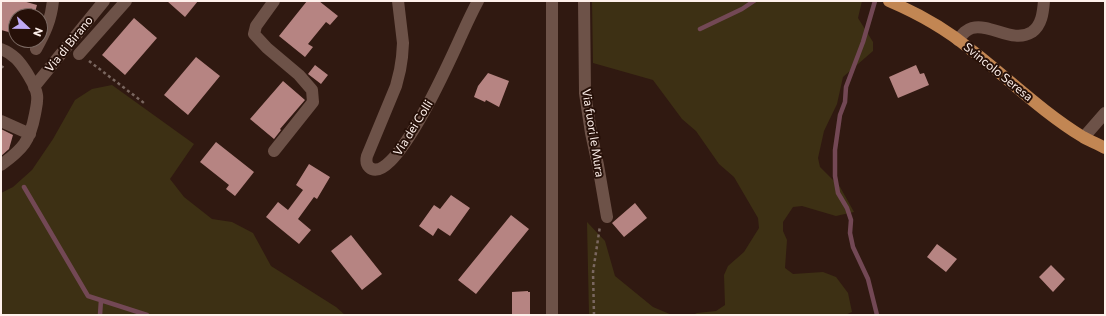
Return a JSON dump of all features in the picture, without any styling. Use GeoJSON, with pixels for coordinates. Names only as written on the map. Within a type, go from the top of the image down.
{"type":"FeatureCollection","features":[{"type":"Feature","properties":{"kind":"main road","name":"Svincolo Seresa"},"geometry":{"type":"LineString","coordinates":[[889,1],[933,23],[958,40],[1050,114],[1084,137],[1105,148]]}},
{"type":"Feature","properties":{"kind":"street"},"geometry":{"type":"LineString","coordinates":[[36,49],[46,30],[52,12],[53,1]]}},
{"type":"Feature","properties":{"kind":"street","name":"Via di Birano"},"geometry":{"type":"LineString","coordinates":[[34,87],[104,1]]}},
{"type":"Feature","properties":{"kind":"street"},"geometry":{"type":"LineString","coordinates":[[79,54],[126,1]]}},
{"type":"Feature","properties":{"kind":"street"},"geometry":{"type":"LineString","coordinates":[[274,1],[256,26],[254,34],[267,48],[299,75],[308,85],[312,90],[313,102],[274,151]]}},
{"type":"Feature","properties":{"kind":"street","name":"Via dei Colli"},"geometry":{"type":"LineString","coordinates":[[398,1],[403,43],[402,57],[396,86],[367,156],[366,162],[369,167],[373,169],[381,169],[394,158],[417,124],[434,95],[478,1]]}},
{"type":"Feature","properties":{"kind":"street"},"geometry":{"type":"LineString","coordinates":[[552,1],[552,315]]}},
{"type":"Feature","properties":{"kind":"street","name":"Via fuori le Mura"},"geometry":{"type":"LineString","coordinates":[[584,1],[585,93],[591,133],[598,165],[603,219]]}},
{"type":"Feature","properties":{"kind":"street"},"geometry":{"type":"LineString","coordinates":[[958,40],[965,31],[980,27],[1019,36],[1026,35],[1034,30],[1038,24],[1042,16],[1044,1]]}},
{"type":"Feature","properties":{"kind":"street"},"geometry":{"type":"LineString","coordinates":[[1,49],[8,51],[21,64],[37,95],[37,106],[30,134],[24,146],[16,155],[1,165]]}},
{"type":"Feature","properties":{"kind":"street"},"geometry":{"type":"LineString","coordinates":[[1084,137],[1105,113]]}},
{"type":"Feature","properties":{"kind":"street"},"geometry":{"type":"LineString","coordinates":[[1,121],[30,134]]}},
{"type":"Feature","properties":{"kind":"path"},"geometry":{"type":"LineString","coordinates":[[79,54],[144,103]]}},
{"type":"Feature","properties":{"kind":"path"},"geometry":{"type":"LineString","coordinates":[[594,315],[593,272],[603,219]]}},
{"type":"Feature","properties":{"kind":"shaded area"},"geometry":{"type":"Polygon","coordinates":[[[592,1],[862,1],[858,18],[873,42],[873,51],[843,77],[837,104],[824,131],[818,158],[820,167],[840,187],[854,212],[836,216],[802,206],[793,207],[783,222],[783,231],[787,240],[785,268],[793,274],[823,272],[836,277],[848,293],[852,312],[845,315],[693,315],[697,313],[716,311],[725,305],[724,275],[728,266],[744,252],[759,228],[758,218],[734,177],[719,164],[696,131],[682,119],[653,80],[593,63],[592,1]]]}},
{"type":"Feature","properties":{"kind":"shaded area"},"geometry":{"type":"Polygon","coordinates":[[[112,85],[194,144],[170,179],[184,197],[212,219],[232,222],[253,233],[271,266],[336,307],[345,315],[1,315],[1,193],[13,187],[32,170],[53,139],[75,100],[92,89],[112,85]]]}},
{"type":"Feature","properties":{"kind":"shaded area"},"geometry":{"type":"Polygon","coordinates":[[[587,222],[605,241],[615,276],[653,307],[672,315],[589,315],[587,222]]]}},
{"type":"Feature","properties":{"kind":"building"},"geometry":{"type":"Polygon","coordinates":[[[1,1],[23,1],[37,5],[36,8],[8,8],[8,32],[1,30],[1,1]]]}},
{"type":"Feature","properties":{"kind":"building"},"geometry":{"type":"Polygon","coordinates":[[[167,1],[198,1],[185,17],[167,1]]]}},
{"type":"Feature","properties":{"kind":"building"},"geometry":{"type":"Polygon","coordinates":[[[307,1],[319,1],[338,16],[330,25],[326,22],[308,44],[313,47],[305,57],[279,36],[307,1]]]}},
{"type":"Feature","properties":{"kind":"building"},"geometry":{"type":"Polygon","coordinates":[[[134,18],[157,38],[125,75],[102,55],[134,18]]]}},
{"type":"Feature","properties":{"kind":"building"},"geometry":{"type":"Polygon","coordinates":[[[196,57],[220,76],[188,115],[164,95],[196,57]]]}},
{"type":"Feature","properties":{"kind":"building"},"geometry":{"type":"Polygon","coordinates":[[[315,65],[328,75],[321,84],[308,74],[315,65]]]}},
{"type":"Feature","properties":{"kind":"building"},"geometry":{"type":"Polygon","coordinates":[[[916,65],[920,74],[924,73],[929,85],[898,98],[889,77],[916,65]]]}},
{"type":"Feature","properties":{"kind":"building"},"geometry":{"type":"Polygon","coordinates":[[[488,73],[509,81],[499,107],[486,100],[485,102],[474,97],[478,86],[488,73]]]}},
{"type":"Feature","properties":{"kind":"building"},"geometry":{"type":"Polygon","coordinates":[[[283,81],[305,100],[280,129],[281,130],[274,139],[250,119],[283,81]]]}},
{"type":"Feature","properties":{"kind":"building"},"geometry":{"type":"Polygon","coordinates":[[[1,129],[13,135],[9,149],[1,156],[1,129]]]}},
{"type":"Feature","properties":{"kind":"building"},"geometry":{"type":"Polygon","coordinates":[[[216,142],[254,172],[235,196],[226,189],[229,185],[200,162],[216,142]]]}},
{"type":"Feature","properties":{"kind":"building"},"geometry":{"type":"Polygon","coordinates":[[[309,164],[330,177],[317,199],[314,197],[298,219],[311,230],[299,244],[266,217],[278,202],[288,210],[303,190],[296,185],[309,164]]]}},
{"type":"Feature","properties":{"kind":"building"},"geometry":{"type":"Polygon","coordinates":[[[451,195],[470,208],[450,236],[438,228],[433,236],[419,226],[434,205],[440,209],[451,195]]]}},
{"type":"Feature","properties":{"kind":"building"},"geometry":{"type":"Polygon","coordinates":[[[635,203],[647,218],[624,237],[612,223],[635,203]]]}},
{"type":"Feature","properties":{"kind":"building"},"geometry":{"type":"Polygon","coordinates":[[[511,215],[529,229],[476,294],[458,280],[511,215]]]}},
{"type":"Feature","properties":{"kind":"building"},"geometry":{"type":"Polygon","coordinates":[[[351,235],[382,274],[362,290],[331,251],[351,235]]]}},
{"type":"Feature","properties":{"kind":"building"},"geometry":{"type":"Polygon","coordinates":[[[937,244],[957,259],[946,272],[927,257],[937,244]]]}},
{"type":"Feature","properties":{"kind":"building"},"geometry":{"type":"Polygon","coordinates":[[[1051,265],[1065,279],[1053,292],[1039,277],[1051,265]]]}},
{"type":"Feature","properties":{"kind":"building"},"geometry":{"type":"Polygon","coordinates":[[[512,292],[530,292],[530,314],[512,314],[512,292]]]}},
{"type":"Feature","properties":{"kind":"waterway"},"geometry":{"type":"LineString","coordinates":[[700,29],[742,9],[754,1]]}},
{"type":"Feature","properties":{"kind":"waterway"},"geometry":{"type":"LineString","coordinates":[[875,1],[863,42],[846,87],[845,102],[840,115],[835,150],[835,176],[838,193],[847,208],[851,220],[850,233],[853,247],[868,279],[877,315]]}},
{"type":"Feature","properties":{"kind":"waterway"},"geometry":{"type":"LineString","coordinates":[[24,187],[88,296],[147,315]]}},
{"type":"Feature","properties":{"kind":"waterway"},"geometry":{"type":"LineString","coordinates":[[100,315],[101,300]]}}]}
